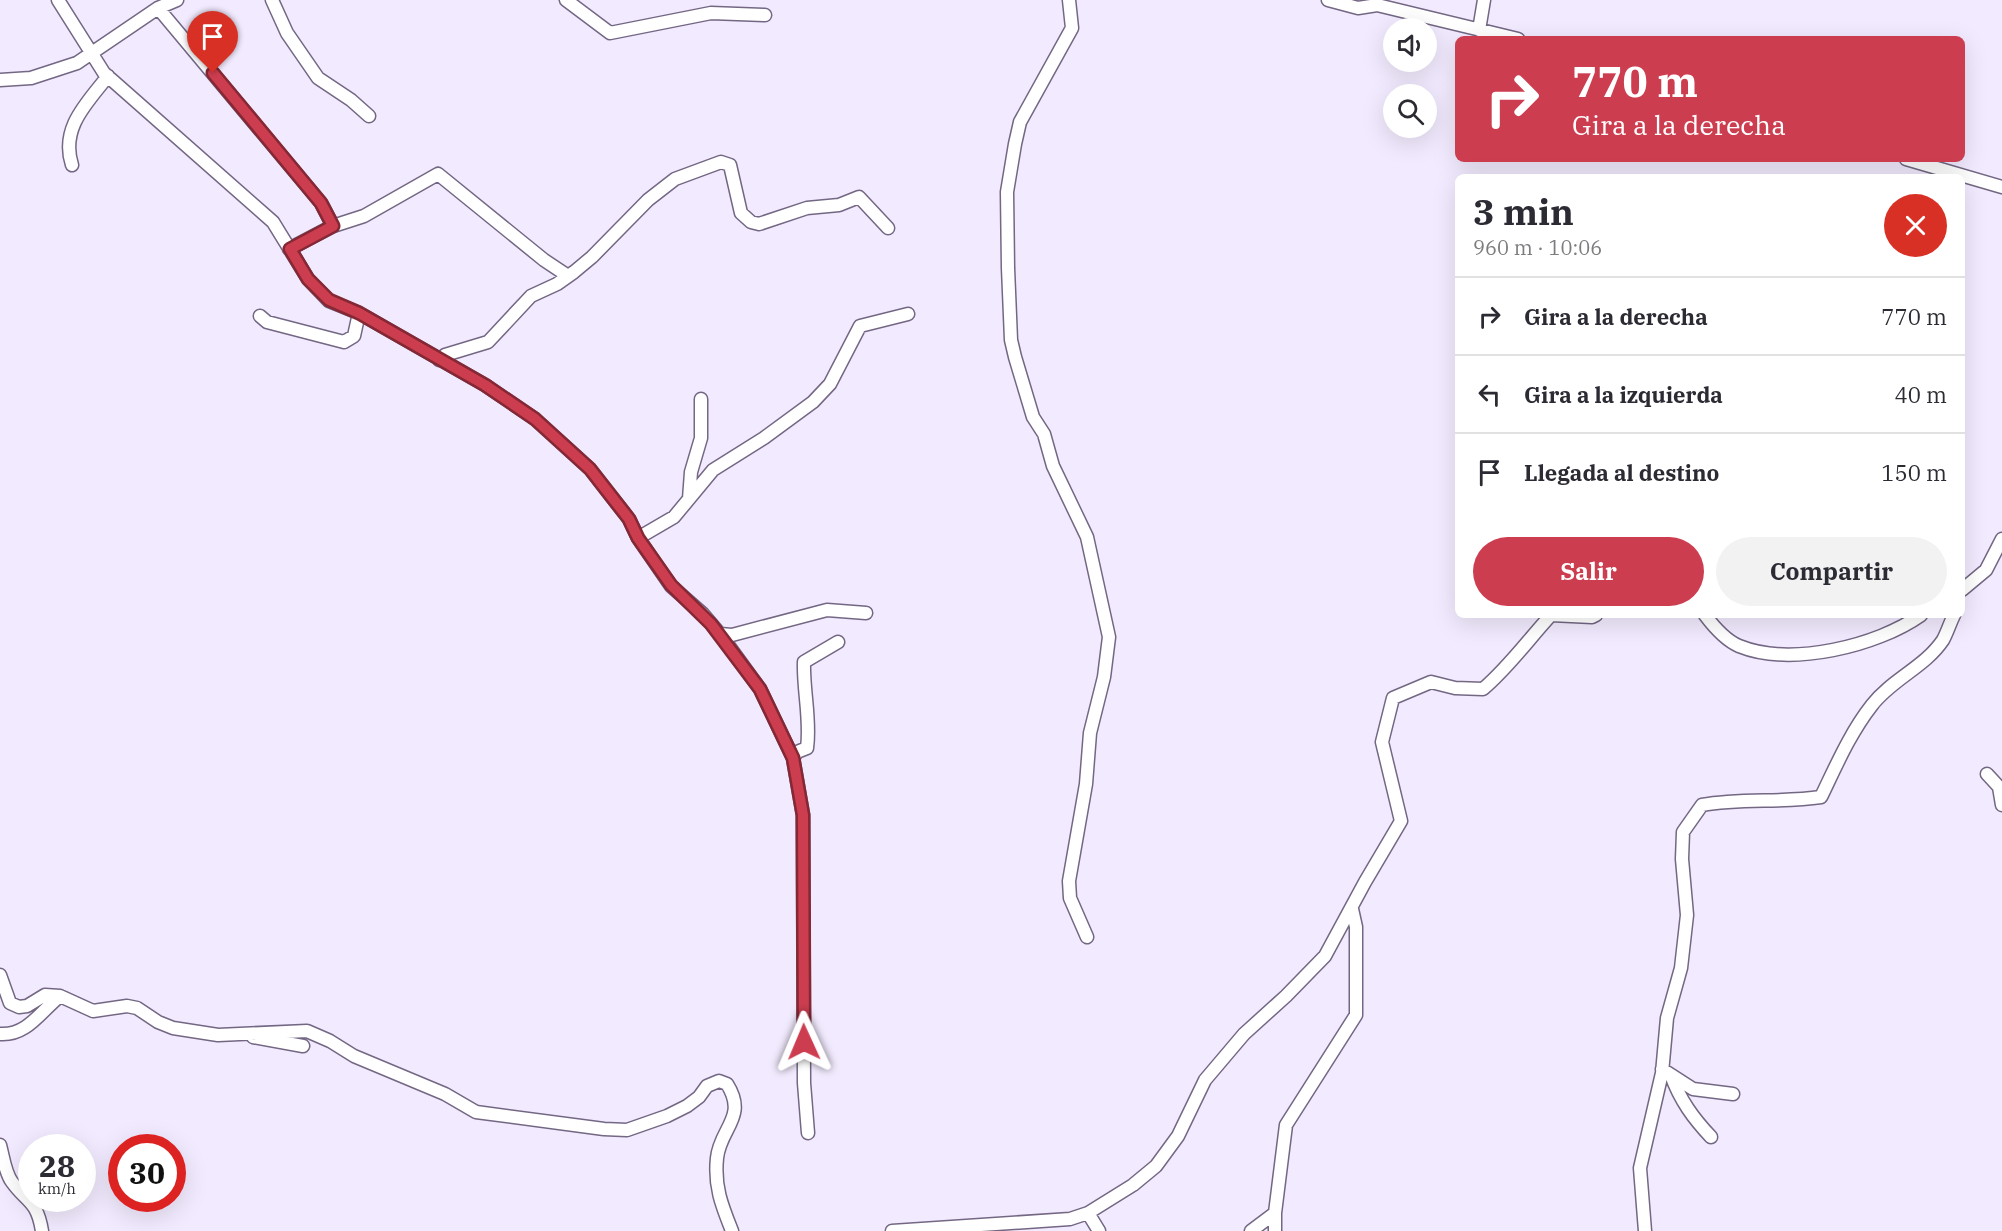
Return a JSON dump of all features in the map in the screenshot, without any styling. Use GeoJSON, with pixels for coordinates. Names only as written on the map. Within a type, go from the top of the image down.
{"type":"FeatureCollection","features":[{"type":"Feature","properties":{"kind":"street"},"geometry":{"type":"LineString","coordinates":[[58,0],[108,76],[273,222],[308,279],[329,300],[359,313],[485,385],[543,426],[590,469],[629,519],[638,538],[671,585],[703,614],[760,689],[793,758],[803,815],[804,1050],[808,1133]]}},
{"type":"Feature","properties":{"kind":"street"},"geometry":{"type":"LineString","coordinates":[[0,80],[26,79],[76,63],[158,8],[177,0]]}},
{"type":"Feature","properties":{"kind":"street"},"geometry":{"type":"LineString","coordinates":[[272,0],[287,33],[318,78],[369,116]]}},
{"type":"Feature","properties":{"kind":"street"},"geometry":{"type":"LineString","coordinates":[[566,0],[610,33],[711,14],[765,15]]}},
{"type":"Feature","properties":{"kind":"street"},"geometry":{"type":"LineString","coordinates":[[1069,0],[1072,28],[1020,122],[1007,192],[1008,268],[1013,349],[1033,417],[1044,434],[1053,466],[1087,537],[1109,637],[1104,677],[1090,733],[1086,784],[1069,881],[1070,898],[1087,937]]}},
{"type":"Feature","properties":{"kind":"street"},"geometry":{"type":"LineString","coordinates":[[1328,0],[1358,8],[1377,3],[1505,36]]}},
{"type":"Feature","properties":{"kind":"street"},"geometry":{"type":"LineString","coordinates":[[1479,30],[1484,0]]}},
{"type":"Feature","properties":{"kind":"street"},"geometry":{"type":"LineString","coordinates":[[158,8],[321,203],[333,226]]}},
{"type":"Feature","properties":{"kind":"street"},"geometry":{"type":"LineString","coordinates":[[72,165],[69,149],[70,132],[88,99],[108,76]]}},
{"type":"Feature","properties":{"kind":"street"},"geometry":{"type":"LineString","coordinates":[[439,360],[445,355],[488,342],[531,296],[568,276],[592,257],[648,200],[675,179],[721,162],[730,165],[741,213],[750,222],[759,224],[807,208],[839,205],[859,197],[888,228]]}},
{"type":"Feature","properties":{"kind":"street"},"geometry":{"type":"LineString","coordinates":[[1916,162],[1957,174]]}},
{"type":"Feature","properties":{"kind":"street"},"geometry":{"type":"LineString","coordinates":[[290,249],[333,226],[364,216],[438,174],[544,260],[568,276]]}},
{"type":"Feature","properties":{"kind":"street"},"geometry":{"type":"LineString","coordinates":[[1965,176],[2002,187]]}},
{"type":"Feature","properties":{"kind":"street"},"geometry":{"type":"LineString","coordinates":[[260,316],[267,322],[344,342],[354,336],[359,313]]}},
{"type":"Feature","properties":{"kind":"street"},"geometry":{"type":"LineString","coordinates":[[638,538],[674,517],[713,470],[765,438],[813,402],[830,384],[860,326],[908,314]]}},
{"type":"Feature","properties":{"kind":"street"},"geometry":{"type":"LineString","coordinates":[[689,499],[691,472],[701,438],[701,399]]}},
{"type":"Feature","properties":{"kind":"street"},"geometry":{"type":"LineString","coordinates":[[1965,589],[1986,570],[2002,539]]}},
{"type":"Feature","properties":{"kind":"street"},"geometry":{"type":"LineString","coordinates":[[720,634],[732,635],[827,610],[866,613]]}},
{"type":"Feature","properties":{"kind":"street"},"geometry":{"type":"LineString","coordinates":[[892,1231],[1070,1219],[1088,1213],[1133,1185],[1156,1166],[1178,1136],[1205,1080],[1244,1034],[1325,956],[1401,821],[1382,742],[1393,698],[1431,682],[1455,688],[1483,689],[1498,676],[1548,618]]}},
{"type":"Feature","properties":{"kind":"street"},"geometry":{"type":"LineString","coordinates":[[1707,618],[1719,632],[1738,646],[1775,656],[1848,646],[1882,636],[1917,618]]}},
{"type":"Feature","properties":{"kind":"street"},"geometry":{"type":"LineString","coordinates":[[1645,1231],[1640,1168],[1666,1072],[1667,1018],[1681,968],[1687,915],[1682,859],[1683,832],[1702,805],[1725,801],[1795,801],[1821,797],[1848,740],[1872,704],[1893,682],[1927,658],[1943,640],[1953,618]]}},
{"type":"Feature","properties":{"kind":"street"},"geometry":{"type":"LineString","coordinates":[[793,758],[797,752],[807,748],[809,735],[804,691],[804,662],[838,642]]}},
{"type":"Feature","properties":{"kind":"street"},"geometry":{"type":"LineString","coordinates":[[1987,774],[1999,787],[2002,805]]}},
{"type":"Feature","properties":{"kind":"street"},"geometry":{"type":"LineString","coordinates":[[1275,1231],[1275,1213],[1286,1125],[1356,1015],[1356,927],[1352,909]]}},
{"type":"Feature","properties":{"kind":"street"},"geometry":{"type":"LineString","coordinates":[[0,975],[9,1004],[19,1007],[27,1006],[45,994],[60,996],[93,1011],[127,1006],[136,1008],[158,1022],[173,1028],[303,1046]]}},
{"type":"Feature","properties":{"kind":"street"},"geometry":{"type":"LineString","coordinates":[[0,1034],[8,1035],[25,1028],[60,996]]}},
{"type":"Feature","properties":{"kind":"street"},"geometry":{"type":"LineString","coordinates":[[219,1035],[307,1031],[330,1041],[354,1056],[446,1094],[476,1112],[604,1129],[627,1130],[667,1116],[699,1097],[706,1086],[719,1081],[727,1084],[736,1102],[735,1116],[724,1136],[717,1157],[718,1195],[732,1231]]}},
{"type":"Feature","properties":{"kind":"street"},"geometry":{"type":"LineString","coordinates":[[1666,1072],[1693,1089],[1733,1094]]}},
{"type":"Feature","properties":{"kind":"street"},"geometry":{"type":"LineString","coordinates":[[1666,1072],[1694,1119],[1711,1137]]}},
{"type":"Feature","properties":{"kind":"street"},"geometry":{"type":"LineString","coordinates":[[0,1145],[11,1181],[30,1200],[42,1231]]}},
{"type":"Feature","properties":{"kind":"street"},"geometry":{"type":"LineString","coordinates":[[1088,1213],[1099,1231]]}},
{"type":"Feature","properties":{"kind":"street"},"geometry":{"type":"LineString","coordinates":[[1251,1231],[1275,1213]]}},
{"type":"Feature","properties":{"kind":"route"},"geometry":{"type":"LineString","coordinates":[[213,73],[321,203],[333,226],[290,249],[308,279],[329,300],[359,313],[485,385],[535,419],[590,469],[629,519],[638,538],[671,585],[703,614],[760,689],[793,758],[803,815],[804,1042]]}}]}
